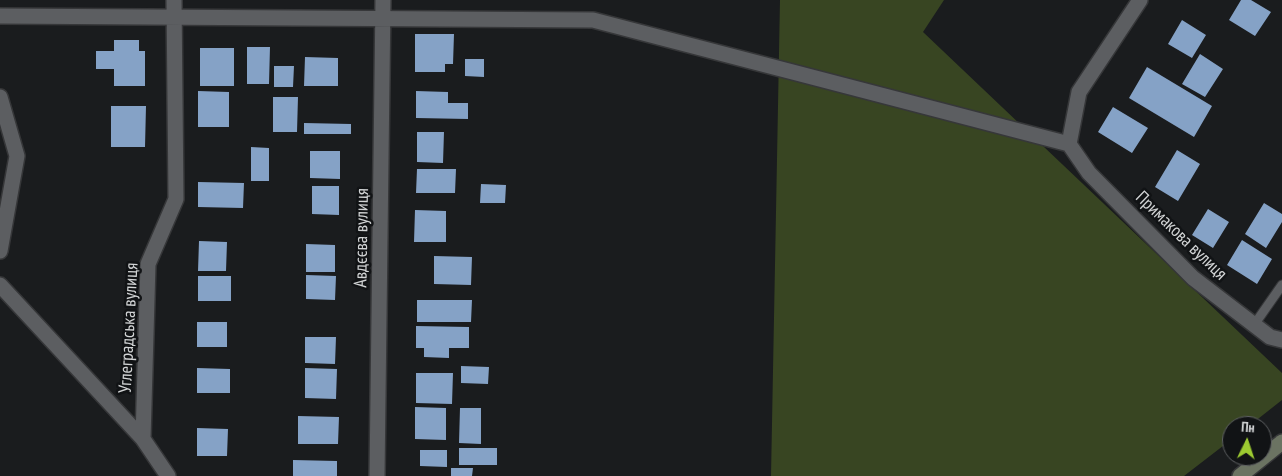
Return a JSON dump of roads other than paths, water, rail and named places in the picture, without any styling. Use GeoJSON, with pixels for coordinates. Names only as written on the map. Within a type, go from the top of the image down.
{"type":"FeatureCollection","features":[{"type":"Feature","properties":{"kind":"street","name":"Углеградська вулиця"},"geometry":{"type":"LineString","coordinates":[[143,439],[148,264],[176,199],[174,0]]}},
{"type":"Feature","properties":{"kind":"street","name":"Авдєєва вулиця"},"geometry":{"type":"LineString","coordinates":[[377,476],[383,0]]}},
{"type":"Feature","properties":{"kind":"street"},"geometry":{"type":"LineString","coordinates":[[0,16],[593,20],[1069,144],[1079,92],[1140,0]]}},
{"type":"Feature","properties":{"kind":"street"},"geometry":{"type":"LineString","coordinates":[[0,97],[17,156],[0,252]]}},
{"type":"Feature","properties":{"kind":"street","name":"Примакова вулиця"},"geometry":{"type":"LineString","coordinates":[[1069,144],[1089,173],[1193,278],[1270,337],[1282,340]]}},
{"type":"Feature","properties":{"kind":"street"},"geometry":{"type":"LineString","coordinates":[[0,285],[143,439],[168,476]]}},
{"type":"Feature","properties":{"kind":"street"},"geometry":{"type":"LineString","coordinates":[[1240,476],[1282,442]]}},
{"type":"Feature","properties":{"kind":"lane"},"geometry":{"type":"LineString","coordinates":[[1254,325],[1282,285]]}}]}
